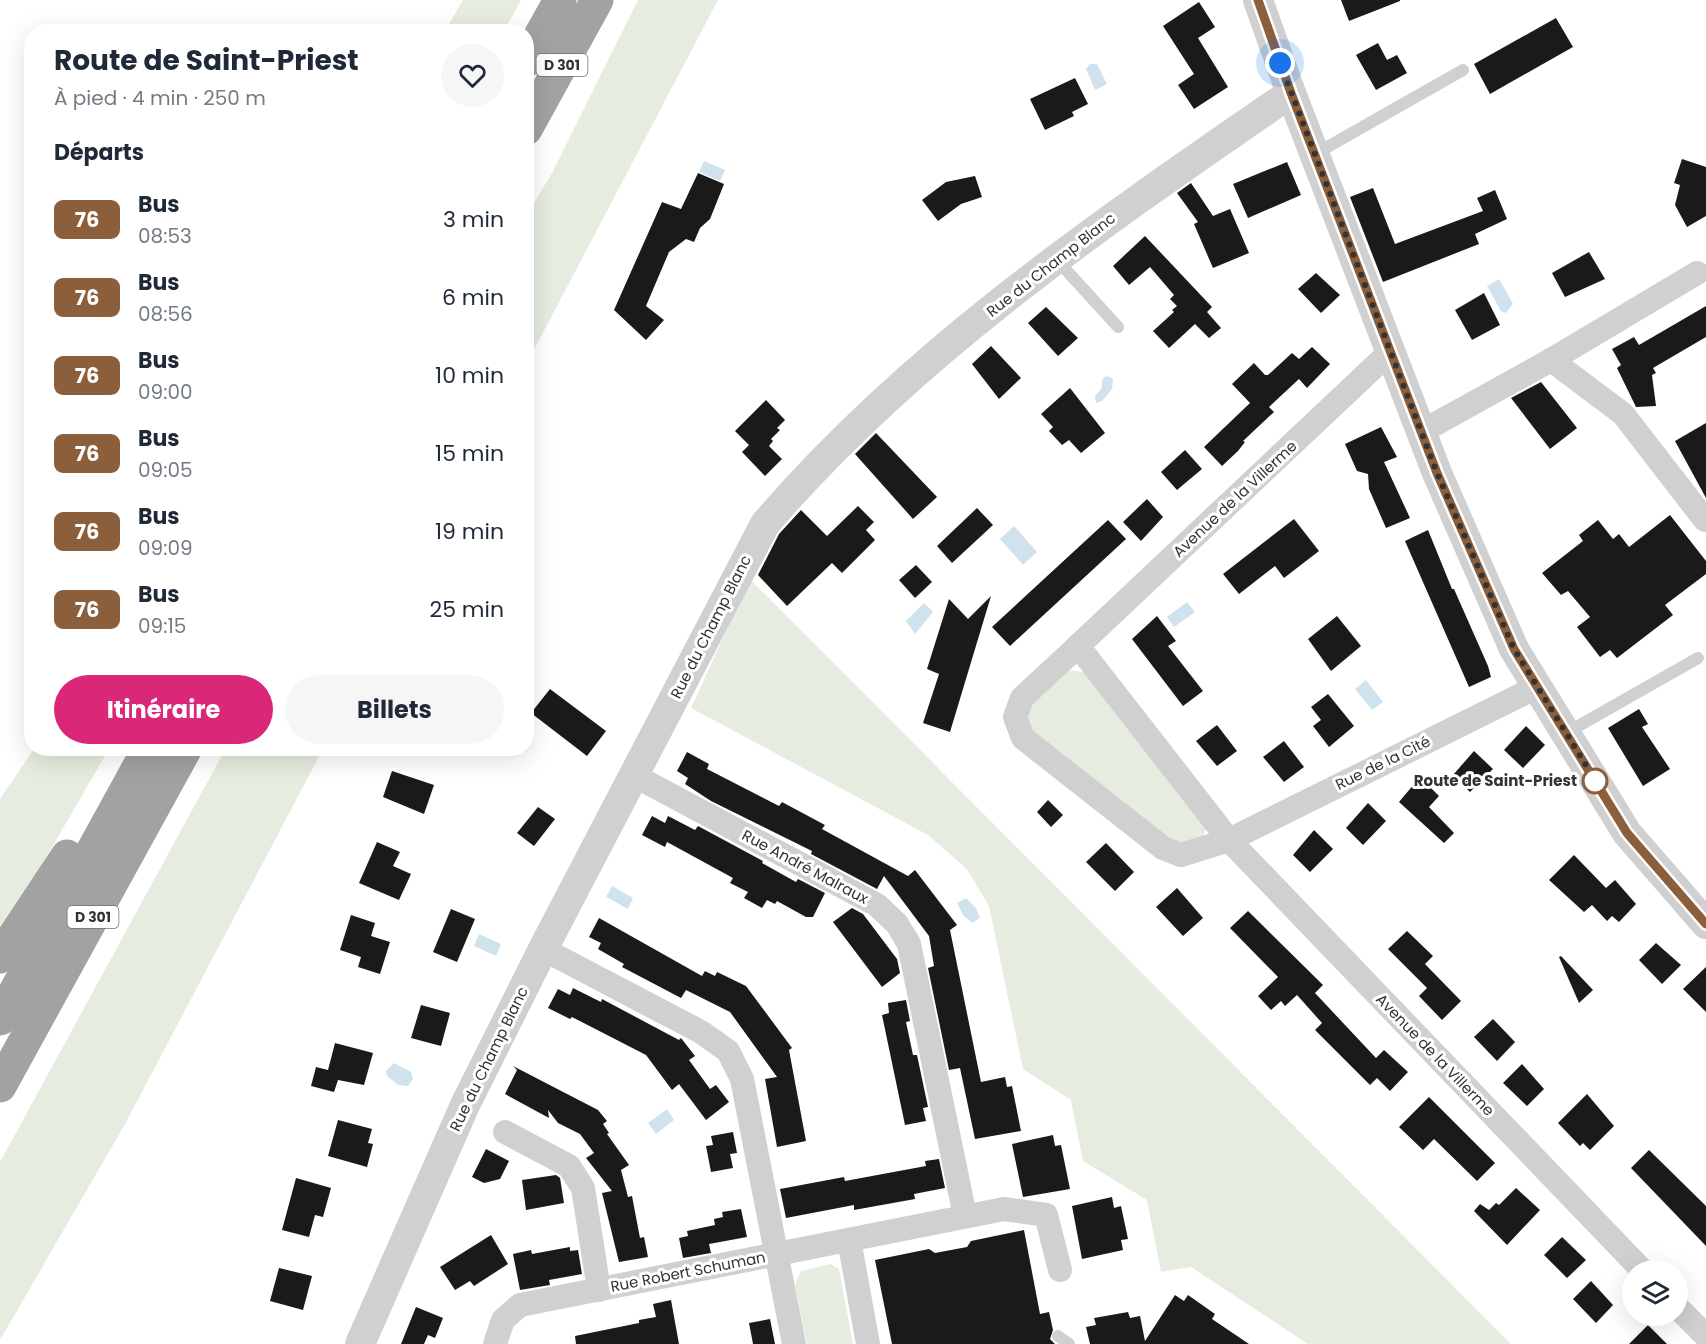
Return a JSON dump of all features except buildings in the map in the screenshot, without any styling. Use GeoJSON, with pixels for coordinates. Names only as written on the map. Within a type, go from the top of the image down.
{"type":"FeatureCollection","features":[{"type":"Feature","properties":{"kind":"highway","name":"D 301"},"geometry":{"type":"LineString","coordinates":[[534,47],[560,0]]}},
{"type":"Feature","properties":{"kind":"highway","name":"D 301"},"geometry":{"type":"LineString","coordinates":[[534,114],[597,0]]}},
{"type":"Feature","properties":{"kind":"highway","name":"D 301"},"geometry":{"type":"LineString","coordinates":[[0,1019],[145,756]]}},
{"type":"Feature","properties":{"kind":"highway","name":"D 301"},"geometry":{"type":"LineString","coordinates":[[0,1086],[182,756]]}},
{"type":"Feature","properties":{"kind":"highway"},"geometry":{"type":"LineString","coordinates":[[0,957],[76,844],[109,820]]}},
{"type":"Feature","properties":{"kind":"street"},"geometry":{"type":"LineString","coordinates":[[1258,0],[1291,93],[1421,432],[1514,649],[1627,833],[1706,924]]}},
{"type":"Feature","properties":{"kind":"street","name":"Rue du Champ Blanc"},"geometry":{"type":"LineString","coordinates":[[360,1344],[465,1106],[543,949],[765,524],[812,469],[923,363],[1140,196],[1291,93]]}},
{"type":"Feature","properties":{"kind":"street"},"geometry":{"type":"LineString","coordinates":[[1421,432],[1551,360],[1697,273]]}},
{"type":"Feature","properties":{"kind":"street","name":"Avenue de la Villerme"},"geometry":{"type":"LineString","coordinates":[[1229,840],[1181,855],[1163,848],[1023,738],[1015,717],[1022,698],[1391,351]]}},
{"type":"Feature","properties":{"kind":"street"},"geometry":{"type":"LineString","coordinates":[[1551,360],[1623,414],[1705,520]]}},
{"type":"Feature","properties":{"kind":"street","name":"Avenue de la Villerme"},"geometry":{"type":"LineString","coordinates":[[1078,646],[1229,840],[1632,1260]]}},
{"type":"Feature","properties":{"kind":"street","name":"Rue de la Cité"},"geometry":{"type":"LineString","coordinates":[[1229,840],[1537,687]]}},
{"type":"Feature","properties":{"kind":"street","name":"Rue André Malraux"},"geometry":{"type":"LineString","coordinates":[[634,776],[877,905],[897,924],[909,944],[965,1216]]}},
{"type":"Feature","properties":{"kind":"street"},"geometry":{"type":"LineString","coordinates":[[543,949],[701,1032],[728,1052],[742,1079],[794,1344]]}},
{"type":"Feature","properties":{"kind":"street","name":"Rue Robert Schuman"},"geometry":{"type":"LineString","coordinates":[[506,1131],[569,1166],[584,1188],[599,1290]]}},
{"type":"Feature","properties":{"kind":"street"},"geometry":{"type":"LineString","coordinates":[[868,1344],[849,1240],[1004,1209],[1046,1215],[1060,1270]]}},
{"type":"Feature","properties":{"kind":"street","name":"Rue Robert Schuman"},"geometry":{"type":"LineString","coordinates":[[495,1344],[503,1320],[520,1305],[849,1240]]}},
{"type":"Feature","properties":{"kind":"street"},"geometry":{"type":"LineString","coordinates":[[1688,1318],[1706,1336]]}},
{"type":"Feature","properties":{"kind":"lane"},"geometry":{"type":"LineString","coordinates":[[1315,154],[1463,70]]}},
{"type":"Feature","properties":{"kind":"lane"},"geometry":{"type":"LineString","coordinates":[[1057,260],[1118,327]]}},
{"type":"Feature","properties":{"kind":"lane"},"geometry":{"type":"LineString","coordinates":[[1566,733],[1698,658]]}},
{"type":"Feature","properties":{"kind":"shaded area"},"geometry":{"type":"Polygon","coordinates":[[[463,0],[521,0],[508,24],[449,24],[463,0]]]}},
{"type":"Feature","properties":{"kind":"shaded area"},"geometry":{"type":"Polygon","coordinates":[[[638,0],[718,0],[534,350],[534,203],[552,173],[638,0]]]}},
{"type":"Feature","properties":{"kind":"shaded area"},"geometry":{"type":"Polygon","coordinates":[[[750,579],[1511,1344],[1308,1344],[1191,1267],[1161,1272],[1147,1200],[1083,1161],[1071,1100],[1023,1069],[989,906],[967,869],[928,835],[691,708],[750,579]]]}},
{"type":"Feature","properties":{"kind":"shaded area"},"geometry":{"type":"Polygon","coordinates":[[[1068,670],[1089,673],[1203,818],[1206,829],[1202,838],[1172,847],[1028,731],[1025,704],[1068,670]]]}},
{"type":"Feature","properties":{"kind":"shaded area"},"geometry":{"type":"Polygon","coordinates":[[[29,756],[105,756],[41,866],[0,926],[0,799],[29,756]]]}},
{"type":"Feature","properties":{"kind":"shaded area"},"geometry":{"type":"Polygon","coordinates":[[[222,756],[319,756],[125,1124],[0,1340],[0,1162],[222,756]]]}},
{"type":"Feature","properties":{"kind":"shaded area"},"geometry":{"type":"Polygon","coordinates":[[[830,1264],[839,1269],[853,1344],[807,1344],[795,1285],[801,1271],[830,1264]]]}},
{"type":"Feature","properties":{"kind":"water"},"geometry":{"type":"Polygon","coordinates":[[[1090,64],[1097,64],[1107,84],[1095,90],[1086,69],[1090,64]]]}},
{"type":"Feature","properties":{"kind":"water"},"geometry":{"type":"Polygon","coordinates":[[[704,161],[725,170],[720,181],[699,172],[704,161]]]}},
{"type":"Feature","properties":{"kind":"water"},"geometry":{"type":"Polygon","coordinates":[[[1499,279],[1513,304],[1506,313],[1501,311],[1487,286],[1499,279]]]}},
{"type":"Feature","properties":{"kind":"water"},"geometry":{"type":"Polygon","coordinates":[[[1107,376],[1113,379],[1112,389],[1102,401],[1096,403],[1095,396],[1101,389],[1103,378],[1107,376]]]}},
{"type":"Feature","properties":{"kind":"water"},"geometry":{"type":"Polygon","coordinates":[[[1014,526],[1037,552],[1023,565],[1000,539],[1014,526]]]}},
{"type":"Feature","properties":{"kind":"water"},"geometry":{"type":"Polygon","coordinates":[[[1187,602],[1195,612],[1174,627],[1167,617],[1187,602]]]}},
{"type":"Feature","properties":{"kind":"water"},"geometry":{"type":"Polygon","coordinates":[[[924,603],[933,612],[915,634],[906,621],[924,603]]]}},
{"type":"Feature","properties":{"kind":"water"},"geometry":{"type":"Polygon","coordinates":[[[1366,680],[1383,702],[1372,710],[1355,689],[1366,680]]]}},
{"type":"Feature","properties":{"kind":"water"},"geometry":{"type":"Polygon","coordinates":[[[612,886],[633,898],[628,909],[606,897],[612,886]]]}},
{"type":"Feature","properties":{"kind":"water"},"geometry":{"type":"Polygon","coordinates":[[[966,898],[976,908],[980,918],[972,923],[963,915],[957,903],[966,898]]]}},
{"type":"Feature","properties":{"kind":"water"},"geometry":{"type":"Polygon","coordinates":[[[479,934],[501,944],[496,956],[474,946],[479,934]]]}},
{"type":"Feature","properties":{"kind":"water"},"geometry":{"type":"Polygon","coordinates":[[[394,1063],[411,1072],[413,1079],[408,1086],[398,1085],[387,1076],[386,1071],[394,1063]]]}},
{"type":"Feature","properties":{"kind":"water"},"geometry":{"type":"Polygon","coordinates":[[[667,1109],[674,1120],[656,1134],[648,1123],[667,1109]]]}},
{"type":"Feature","properties":{"kind":"bus line","name":"76"},"geometry":{"type":"LineString","coordinates":[[1258,0],[1291,93],[1437,473],[1514,649],[1627,833],[1706,924]]}},
{"type":"Feature","properties":{"kind":"place","name":"Route de Saint-Priest"},"geometry":{"type":"Point","coordinates":[1595,781]}},
{"type":"Feature","properties":{"kind":"route"},"geometry":{"type":"LineString","coordinates":[[1280,63],[1437,473],[1514,649],[1597,783],[1595,781]]}}]}
